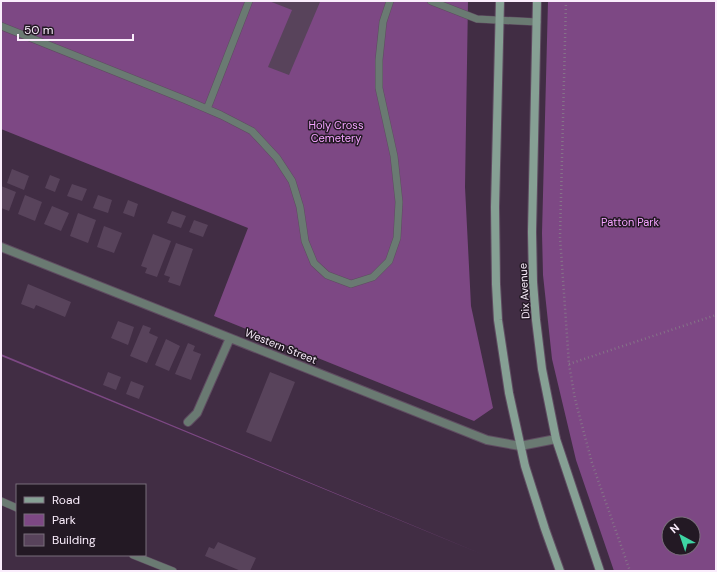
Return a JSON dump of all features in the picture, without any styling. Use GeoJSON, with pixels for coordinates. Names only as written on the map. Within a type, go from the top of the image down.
{"type":"FeatureCollection","features":[{"type":"Feature","properties":{"kind":"street"},"geometry":{"type":"LineString","coordinates":[[500,1],[495,207],[496,284],[503,357],[520,446],[534,494],[560,571]]}},
{"type":"Feature","properties":{"kind":"street","name":"Dix Avenue"},"geometry":{"type":"LineString","coordinates":[[537,1],[532,232],[533,282],[536,320],[542,369],[556,439],[600,571]]}},
{"type":"Feature","properties":{"kind":"street","name":"Western Street"},"geometry":{"type":"LineString","coordinates":[[1,247],[487,440],[520,446],[556,439]]}},
{"type":"Feature","properties":{"kind":"street"},"geometry":{"type":"LineString","coordinates":[[188,422],[197,413],[230,338]]}},
{"type":"Feature","properties":{"kind":"lane"},"geometry":{"type":"LineString","coordinates":[[207,109],[249,1]]}},
{"type":"Feature","properties":{"kind":"lane"},"geometry":{"type":"LineString","coordinates":[[1,26],[207,109],[252,131],[277,158],[292,181],[300,206],[305,241],[314,263],[327,275],[351,284],[373,277],[389,261],[398,231],[399,202],[394,156],[379,88],[378,60],[383,22],[390,1]]}},
{"type":"Feature","properties":{"kind":"lane"},"geometry":{"type":"LineString","coordinates":[[431,1],[477,19],[537,22]]}},
{"type":"Feature","properties":{"kind":"lane"},"geometry":{"type":"LineString","coordinates":[[1,501],[16,508]]}},
{"type":"Feature","properties":{"kind":"lane"},"geometry":{"type":"LineString","coordinates":[[136,556],[173,571]]}},
{"type":"Feature","properties":{"kind":"path"},"geometry":{"type":"LineString","coordinates":[[566,1],[560,237],[569,364],[575,400],[592,464],[630,571]]}},
{"type":"Feature","properties":{"kind":"path"},"geometry":{"type":"LineString","coordinates":[[569,364],[716,315]]}},
{"type":"Feature","properties":{"kind":"green space","name":"Holy Cross Cemetery"},"geometry":{"type":"Polygon","coordinates":[[[1,1],[468,1],[465,187],[471,306],[493,408],[474,421],[214,316],[248,228],[1,129],[1,1]]]}},
{"type":"Feature","properties":{"kind":"green space","name":"Patton Park"},"geometry":{"type":"Polygon","coordinates":[[[548,1],[716,1],[716,571],[614,571],[576,460],[552,359],[543,275],[542,233],[548,1]]]}},
{"type":"Feature","properties":{"kind":"green space"},"geometry":{"type":"Polygon","coordinates":[[[1,354],[484,555],[1,356],[1,354]]]}},
{"type":"Feature","properties":{"kind":"building"},"geometry":{"type":"Polygon","coordinates":[[[269,1],[320,2],[289,75],[268,67],[292,10],[269,1]]]}},
{"type":"Feature","properties":{"kind":"building"},"geometry":{"type":"Polygon","coordinates":[[[12,169],[29,176],[24,190],[7,183],[12,169]]]}},
{"type":"Feature","properties":{"kind":"building"},"geometry":{"type":"Polygon","coordinates":[[[50,175],[60,179],[55,192],[45,188],[50,175]]]}},
{"type":"Feature","properties":{"kind":"building"},"geometry":{"type":"Polygon","coordinates":[[[72,184],[87,189],[82,201],[67,196],[72,184]]]}},
{"type":"Feature","properties":{"kind":"building"},"geometry":{"type":"Polygon","coordinates":[[[1,186],[16,192],[9,211],[1,208],[1,186]]]}},
{"type":"Feature","properties":{"kind":"building"},"geometry":{"type":"Polygon","coordinates":[[[25,195],[42,202],[35,221],[18,214],[25,195]]]}},
{"type":"Feature","properties":{"kind":"building"},"geometry":{"type":"Polygon","coordinates":[[[98,195],[112,200],[108,213],[93,208],[98,195]]]}},
{"type":"Feature","properties":{"kind":"building"},"geometry":{"type":"Polygon","coordinates":[[[128,200],[138,204],[134,217],[123,213],[128,200]]]}},
{"type":"Feature","properties":{"kind":"building"},"geometry":{"type":"Polygon","coordinates":[[[52,206],[69,213],[61,231],[44,224],[52,206]]]}},
{"type":"Feature","properties":{"kind":"building"},"geometry":{"type":"Polygon","coordinates":[[[172,211],[186,216],[181,228],[167,223],[172,211]]]}},
{"type":"Feature","properties":{"kind":"building"},"geometry":{"type":"Polygon","coordinates":[[[78,213],[96,220],[88,243],[70,236],[78,213]]]}},
{"type":"Feature","properties":{"kind":"building"},"geometry":{"type":"Polygon","coordinates":[[[194,220],[208,225],[203,237],[189,232],[194,220]]]}},
{"type":"Feature","properties":{"kind":"building"},"geometry":{"type":"Polygon","coordinates":[[[104,226],[122,233],[114,253],[97,247],[104,226]]]}},
{"type":"Feature","properties":{"kind":"building"},"geometry":{"type":"Polygon","coordinates":[[[153,234],[171,241],[157,277],[145,273],[147,268],[141,266],[153,234]]]}},
{"type":"Feature","properties":{"kind":"building"},"geometry":{"type":"Polygon","coordinates":[[[176,243],[193,249],[180,286],[168,282],[170,277],[164,275],[176,243]]]}},
{"type":"Feature","properties":{"kind":"building"},"geometry":{"type":"Polygon","coordinates":[[[28,284],[71,302],[65,317],[36,305],[34,309],[21,304],[28,284]]]}},
{"type":"Feature","properties":{"kind":"building"},"geometry":{"type":"Polygon","coordinates":[[[118,321],[134,327],[128,345],[111,338],[118,321]]]}},
{"type":"Feature","properties":{"kind":"building"},"geometry":{"type":"Polygon","coordinates":[[[143,325],[151,328],[149,333],[158,337],[147,363],[130,356],[143,325]]]}},
{"type":"Feature","properties":{"kind":"building"},"geometry":{"type":"Polygon","coordinates":[[[166,339],[180,346],[169,371],[155,365],[166,339]]]}},
{"type":"Feature","properties":{"kind":"building"},"geometry":{"type":"Polygon","coordinates":[[[188,343],[195,346],[193,351],[201,354],[191,380],[175,374],[188,343]]]}},
{"type":"Feature","properties":{"kind":"building"},"geometry":{"type":"Polygon","coordinates":[[[108,372],[121,377],[116,390],[103,385],[108,372]]]}},
{"type":"Feature","properties":{"kind":"building"},"geometry":{"type":"Polygon","coordinates":[[[270,372],[295,382],[271,442],[246,432],[270,372]]]}},
{"type":"Feature","properties":{"kind":"building"},"geometry":{"type":"Polygon","coordinates":[[[131,381],[144,386],[139,399],[126,394],[131,381]]]}},
{"type":"Feature","properties":{"kind":"building"},"geometry":{"type":"Polygon","coordinates":[[[218,542],[256,558],[250,571],[241,571],[205,556],[209,547],[214,549],[218,542]]]}}]}
